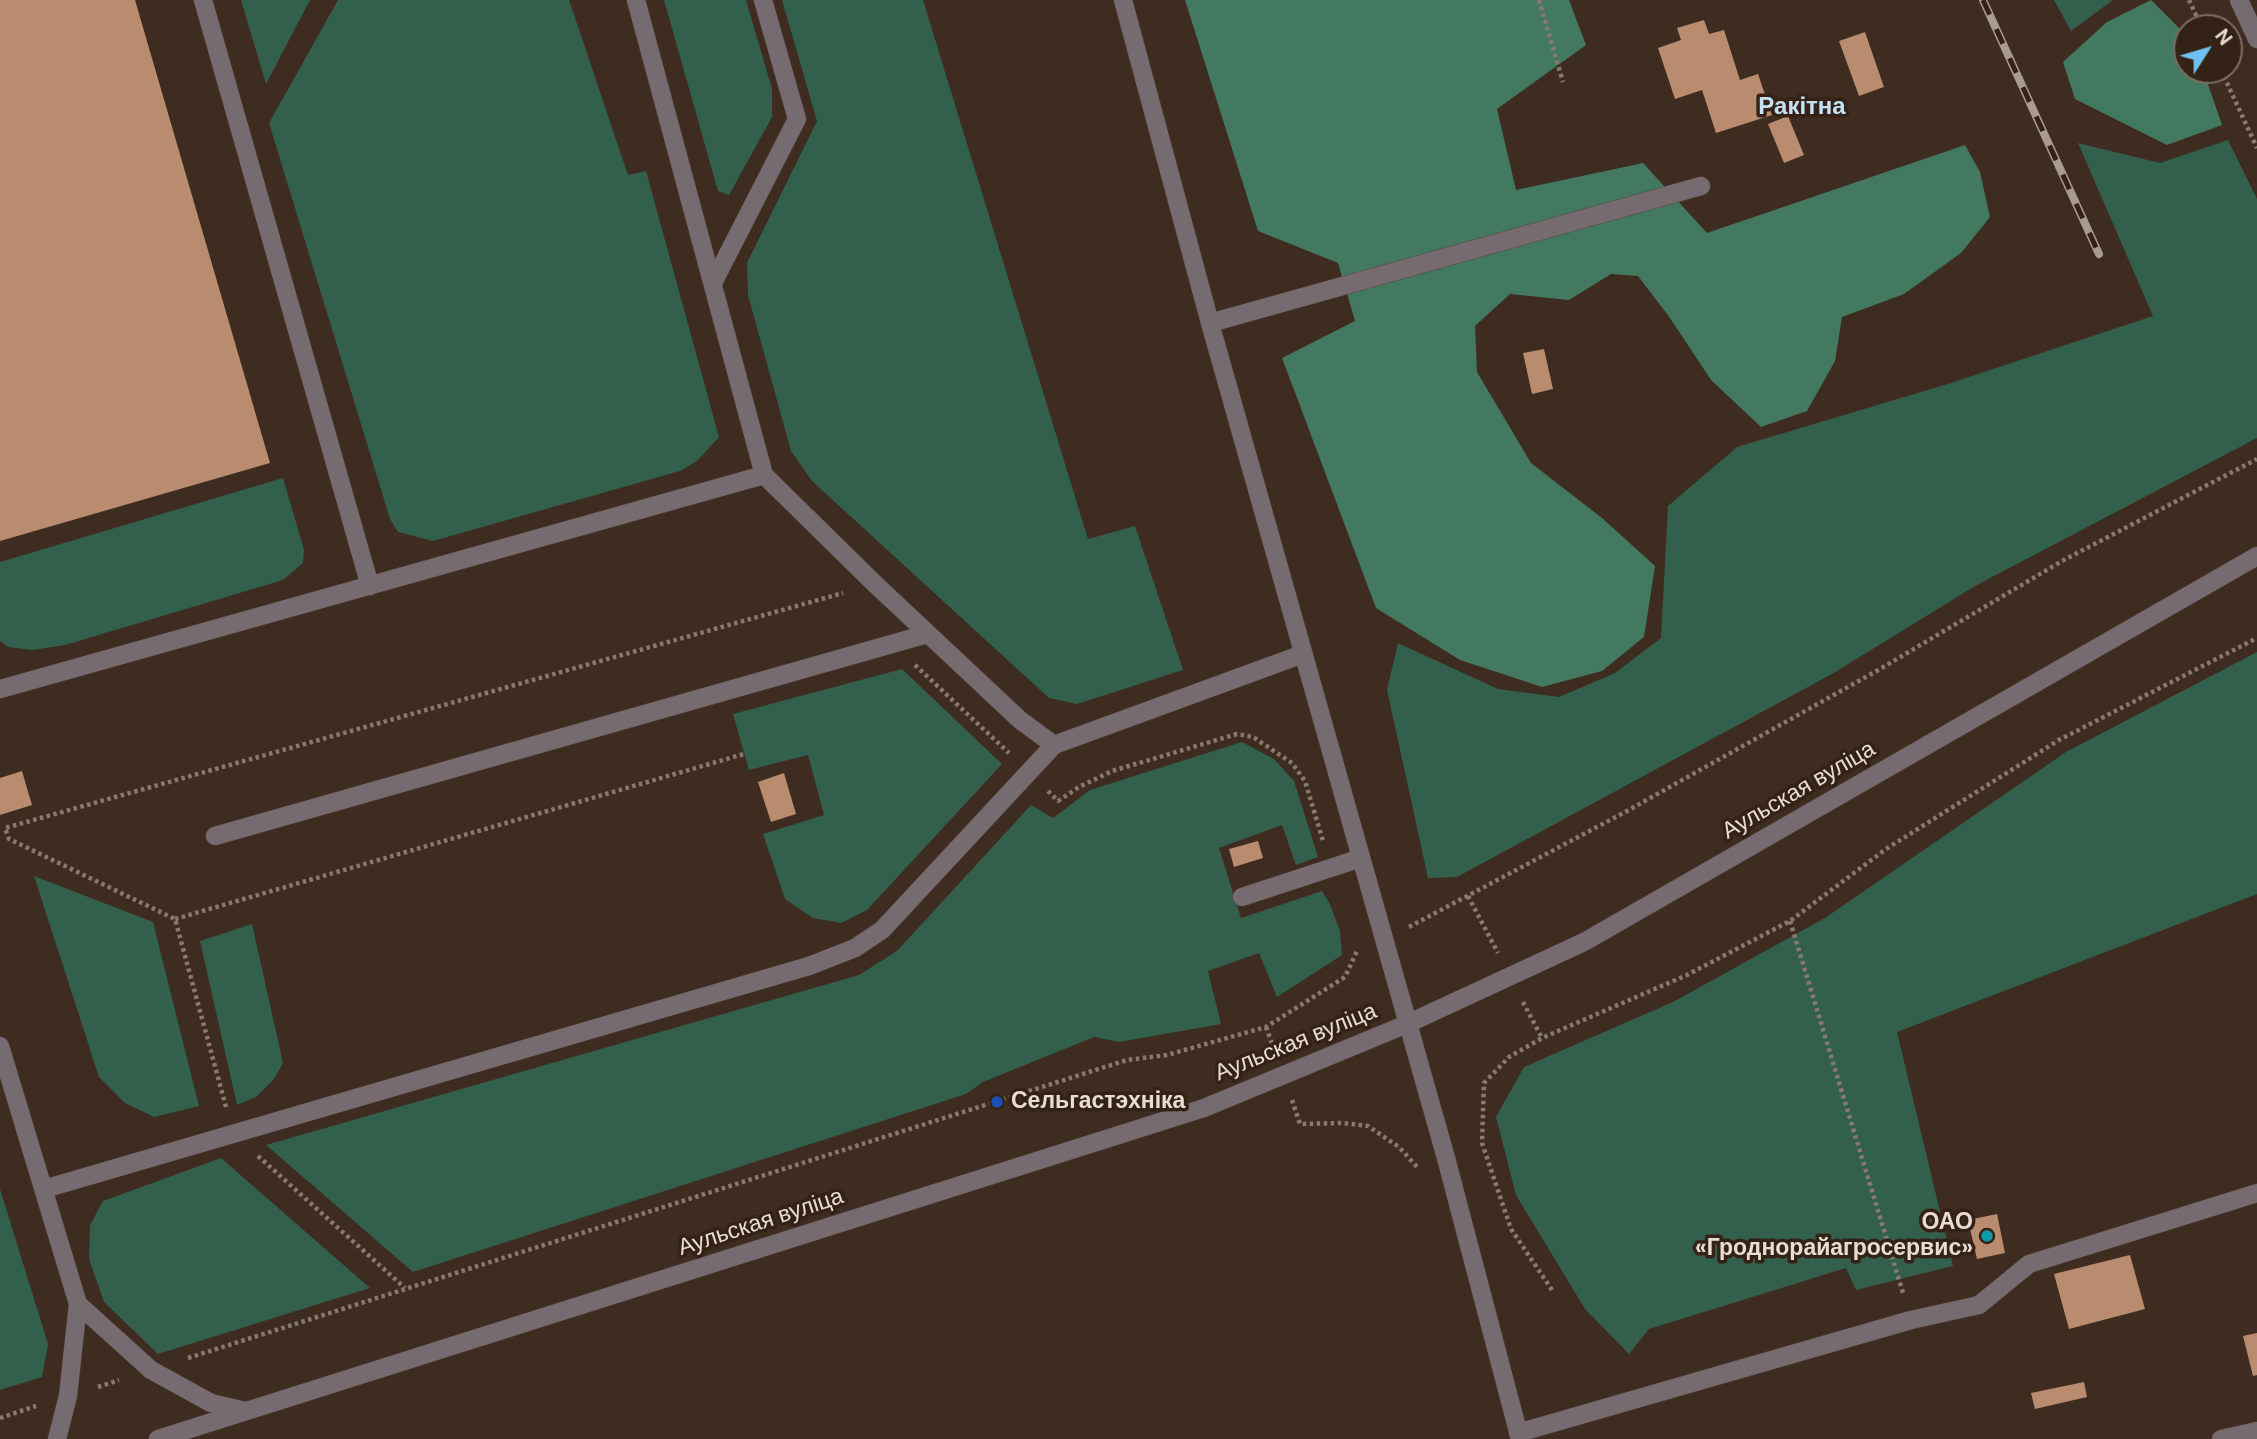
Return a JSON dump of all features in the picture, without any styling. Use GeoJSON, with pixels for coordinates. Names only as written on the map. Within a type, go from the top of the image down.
{"type":"FeatureCollection","features":[{"type":"Feature","properties":{"kind":"street"},"geometry":{"type":"LineString","coordinates":[[203,0],[370,586]]}},
{"type":"Feature","properties":{"kind":"street"},"geometry":{"type":"LineString","coordinates":[[636,0],[764,475],[927,634],[1020,720],[1054,745]]}},
{"type":"Feature","properties":{"kind":"street"},"geometry":{"type":"LineString","coordinates":[[713,283],[797,119],[763,0]]}},
{"type":"Feature","properties":{"kind":"street"},"geometry":{"type":"LineString","coordinates":[[1123,0],[1210,323],[1385,936],[1519,1436],[1911,1320],[1979,1305],[2029,1264],[2257,1193]]}},
{"type":"Feature","properties":{"kind":"street"},"geometry":{"type":"LineString","coordinates":[[2239,0],[2257,39]]}},
{"type":"Feature","properties":{"kind":"street"},"geometry":{"type":"LineString","coordinates":[[1210,323],[1701,186]]}},
{"type":"Feature","properties":{"kind":"street"},"geometry":{"type":"LineString","coordinates":[[0,689],[764,475]]}},
{"type":"Feature","properties":{"kind":"street","name":"Аульская вуліца"},"geometry":{"type":"LineString","coordinates":[[158,1439],[1204,1108],[1407,1024],[1584,942],[2257,556]]}},
{"type":"Feature","properties":{"kind":"street"},"geometry":{"type":"LineString","coordinates":[[215,836],[927,634]]}},
{"type":"Feature","properties":{"kind":"street"},"geometry":{"type":"LineString","coordinates":[[44,1189],[809,966],[855,948],[882,930],[1054,745],[1303,654]]}},
{"type":"Feature","properties":{"kind":"street"},"geometry":{"type":"LineString","coordinates":[[1242,897],[1361,858]]}},
{"type":"Feature","properties":{"kind":"street"},"geometry":{"type":"LineString","coordinates":[[0,1046],[78,1304],[68,1396],[57,1439]]}},
{"type":"Feature","properties":{"kind":"street"},"geometry":{"type":"LineString","coordinates":[[78,1304],[151,1370],[211,1403],[244,1412]]}},
{"type":"Feature","properties":{"kind":"street"},"geometry":{"type":"LineString","coordinates":[[2232,1438],[2257,1431]]}},
{"type":"Feature","properties":{"kind":"path"},"geometry":{"type":"LineString","coordinates":[[1539,0],[1563,82]]}},
{"type":"Feature","properties":{"kind":"path"},"geometry":{"type":"LineString","coordinates":[[2227,84],[2257,148]]}},
{"type":"Feature","properties":{"kind":"path"},"geometry":{"type":"LineString","coordinates":[[0,1418],[1127,1060],[1167,1055],[1266,1027],[1345,976],[1359,948],[1422,922],[1627,811],[1880,670],[2062,561],[2257,459]]}},
{"type":"Feature","properties":{"kind":"path"},"geometry":{"type":"LineString","coordinates":[[744,754],[175,919],[9,839],[5,828],[875,584]]}},
{"type":"Feature","properties":{"kind":"path"},"geometry":{"type":"LineString","coordinates":[[842,593],[850,602]]}},
{"type":"Feature","properties":{"kind":"path"},"geometry":{"type":"LineString","coordinates":[[1552,1290],[1511,1229],[1482,1143],[1484,1083],[1508,1057],[1542,1038],[1687,975],[1790,921],[1886,849],[2059,740],[2257,638]]}},
{"type":"Feature","properties":{"kind":"path"},"geometry":{"type":"LineString","coordinates":[[891,644],[1058,802],[1079,787],[1112,771],[1237,734],[1253,737],[1292,763],[1305,780],[1331,868]]}},
{"type":"Feature","properties":{"kind":"path"},"geometry":{"type":"LineString","coordinates":[[175,919],[233,1133],[406,1289]]}},
{"type":"Feature","properties":{"kind":"path"},"geometry":{"type":"LineString","coordinates":[[1790,921],[1911,1320]]}},
{"type":"Feature","properties":{"kind":"path"},"geometry":{"type":"LineString","coordinates":[[1300,1124],[1343,1123],[1368,1126],[1399,1147],[1419,1169]]}},
{"type":"Feature","properties":{"kind":"green space"},"geometry":{"type":"Polygon","coordinates":[[[241,0],[310,0],[266,84],[241,0]]]}},
{"type":"Feature","properties":{"kind":"green space"},"geometry":{"type":"Polygon","coordinates":[[[338,0],[569,0],[628,175],[646,171],[719,437],[697,461],[680,471],[433,541],[398,532],[390,519],[269,123],[338,0]]]}},
{"type":"Feature","properties":{"kind":"green space"},"geometry":{"type":"Polygon","coordinates":[[[664,0],[746,0],[772,89],[772,117],[729,195],[718,191],[664,0]]]}},
{"type":"Feature","properties":{"kind":"green space"},"geometry":{"type":"Polygon","coordinates":[[[782,0],[923,0],[1088,539],[1135,526],[1183,670],[1077,704],[1049,698],[812,481],[791,451],[748,295],[747,263],[817,121],[782,0]]]}},
{"type":"Feature","properties":{"kind":"green space"},"geometry":{"type":"Polygon","coordinates":[[[1185,0],[1569,0],[1586,45],[1497,109],[1516,190],[1643,163],[1707,233],[1965,145],[1980,172],[1990,217],[1961,253],[1904,294],[1842,317],[1835,361],[1807,411],[1761,427],[1711,380],[1638,276],[1611,274],[1569,300],[1510,294],[1475,326],[1477,372],[1531,463],[1602,518],[1655,566],[1644,637],[1602,671],[1542,687],[1460,660],[1376,608],[1282,358],[1355,321],[1338,263],[1258,231],[1185,0]]]}},
{"type":"Feature","properties":{"kind":"green space"},"geometry":{"type":"Polygon","coordinates":[[[2054,0],[2113,0],[2071,31],[2054,0]]]}},
{"type":"Feature","properties":{"kind":"green space"},"geometry":{"type":"Polygon","coordinates":[[[2151,0],[2173,22],[2173,84],[2208,84],[2222,125],[2167,145],[2075,99],[2063,62],[2107,22],[2151,0]]]}},
{"type":"Feature","properties":{"kind":"green space"},"geometry":{"type":"Polygon","coordinates":[[[2228,140],[2257,199],[2257,438],[1975,586],[1832,674],[1457,877],[1428,878],[1387,690],[1398,643],[1498,689],[1559,697],[1615,673],[1661,638],[1668,506],[1737,447],[1951,383],[2153,316],[2078,143],[2160,163],[2228,140]]]}},
{"type":"Feature","properties":{"kind":"green space"},"geometry":{"type":"Polygon","coordinates":[[[283,478],[304,550],[303,563],[283,580],[65,645],[32,650],[8,647],[0,641],[0,562],[283,478]]]}},
{"type":"Feature","properties":{"kind":"green space"},"geometry":{"type":"Polygon","coordinates":[[[2257,652],[2257,894],[1897,1032],[1953,1266],[1856,1290],[1846,1268],[1649,1329],[1629,1354],[1585,1309],[1516,1195],[1496,1117],[1524,1067],[1673,1002],[1825,918],[2066,752],[2257,652]]]}},
{"type":"Feature","properties":{"kind":"green space"},"geometry":{"type":"Polygon","coordinates":[[[902,669],[1002,764],[867,910],[841,923],[813,918],[785,899],[763,834],[824,815],[808,755],[749,770],[733,714],[902,669]]]}},
{"type":"Feature","properties":{"kind":"green space"},"geometry":{"type":"Polygon","coordinates":[[[1242,742],[1274,759],[1294,781],[1318,857],[1296,865],[1282,825],[1219,848],[1241,918],[1322,891],[1340,931],[1342,955],[1277,997],[1259,953],[1208,971],[1221,1024],[1119,1042],[1094,1037],[983,1082],[966,1094],[413,1272],[266,1145],[859,975],[897,951],[1031,805],[1053,818],[1090,790],[1242,742]]]}},
{"type":"Feature","properties":{"kind":"green space"},"geometry":{"type":"Polygon","coordinates":[[[34,876],[153,922],[199,1106],[154,1117],[125,1103],[99,1077],[34,876]]]}},
{"type":"Feature","properties":{"kind":"green space"},"geometry":{"type":"Polygon","coordinates":[[[252,924],[283,1063],[274,1079],[256,1097],[237,1105],[200,941],[252,924]]]}},
{"type":"Feature","properties":{"kind":"green space"},"geometry":{"type":"Polygon","coordinates":[[[221,1158],[370,1288],[158,1354],[104,1302],[89,1259],[90,1225],[103,1201],[221,1158]]]}},
{"type":"Feature","properties":{"kind":"green space"},"geometry":{"type":"Polygon","coordinates":[[[0,1189],[48,1344],[42,1377],[0,1390],[0,1189]]]}},
{"type":"Feature","properties":{"kind":"building"},"geometry":{"type":"Polygon","coordinates":[[[0,0],[135,0],[270,463],[0,541],[0,0]]]}},
{"type":"Feature","properties":{"kind":"building"},"geometry":{"type":"Polygon","coordinates":[[[1704,20],[1709,34],[1724,30],[1740,80],[1758,74],[1772,115],[1716,133],[1702,90],[1675,99],[1658,48],[1681,40],[1677,28],[1704,20]]]}},
{"type":"Feature","properties":{"kind":"building"},"geometry":{"type":"Polygon","coordinates":[[[1865,32],[1884,87],[1859,96],[1839,41],[1865,32]]]}},
{"type":"Feature","properties":{"kind":"building"},"geometry":{"type":"Polygon","coordinates":[[[1788,116],[1804,155],[1784,163],[1768,124],[1788,116]]]}},
{"type":"Feature","properties":{"kind":"building"},"geometry":{"type":"Polygon","coordinates":[[[1544,349],[1553,389],[1532,394],[1523,353],[1544,349]]]}},
{"type":"Feature","properties":{"kind":"building"},"geometry":{"type":"Polygon","coordinates":[[[22,771],[32,805],[0,815],[0,778],[22,771]]]}},
{"type":"Feature","properties":{"kind":"building"},"geometry":{"type":"Polygon","coordinates":[[[784,773],[796,814],[771,822],[758,782],[784,773]]]}},
{"type":"Feature","properties":{"kind":"building"},"geometry":{"type":"Polygon","coordinates":[[[1258,841],[1263,858],[1234,867],[1229,849],[1258,841]]]}},
{"type":"Feature","properties":{"kind":"building","name":"ОАО «Гроднорайагросервис»"},"geometry":{"type":"Polygon","coordinates":[[[1997,1214],[2005,1253],[1977,1259],[1968,1220],[1997,1214]]]}},
{"type":"Feature","properties":{"kind":"building"},"geometry":{"type":"Polygon","coordinates":[[[2130,1255],[2145,1309],[2069,1329],[2054,1274],[2130,1255]]]}},
{"type":"Feature","properties":{"kind":"building"},"geometry":{"type":"Polygon","coordinates":[[[2257,1333],[2257,1375],[2253,1376],[2243,1336],[2257,1333]]]}},
{"type":"Feature","properties":{"kind":"building"},"geometry":{"type":"Polygon","coordinates":[[[2084,1382],[2087,1397],[2035,1409],[2031,1393],[2084,1382]]]}},
{"type":"Feature","properties":{"kind":"railway"},"geometry":{"type":"LineString","coordinates":[[1983,0],[2099,254]]}},
{"type":"Feature","properties":{"kind":"place","name":"Сельгастэхніка"},"geometry":{"type":"Point","coordinates":[997,1102]}},
{"type":"Feature","properties":{"kind":"place","name":"ОАО «Гроднорайагросервис»"},"geometry":{"type":"Point","coordinates":[1987,1236]}},
{"type":"Feature","properties":{"kind":"district","name":"Ракітна"},"geometry":{"type":"Point","coordinates":[1802,108]}}]}
